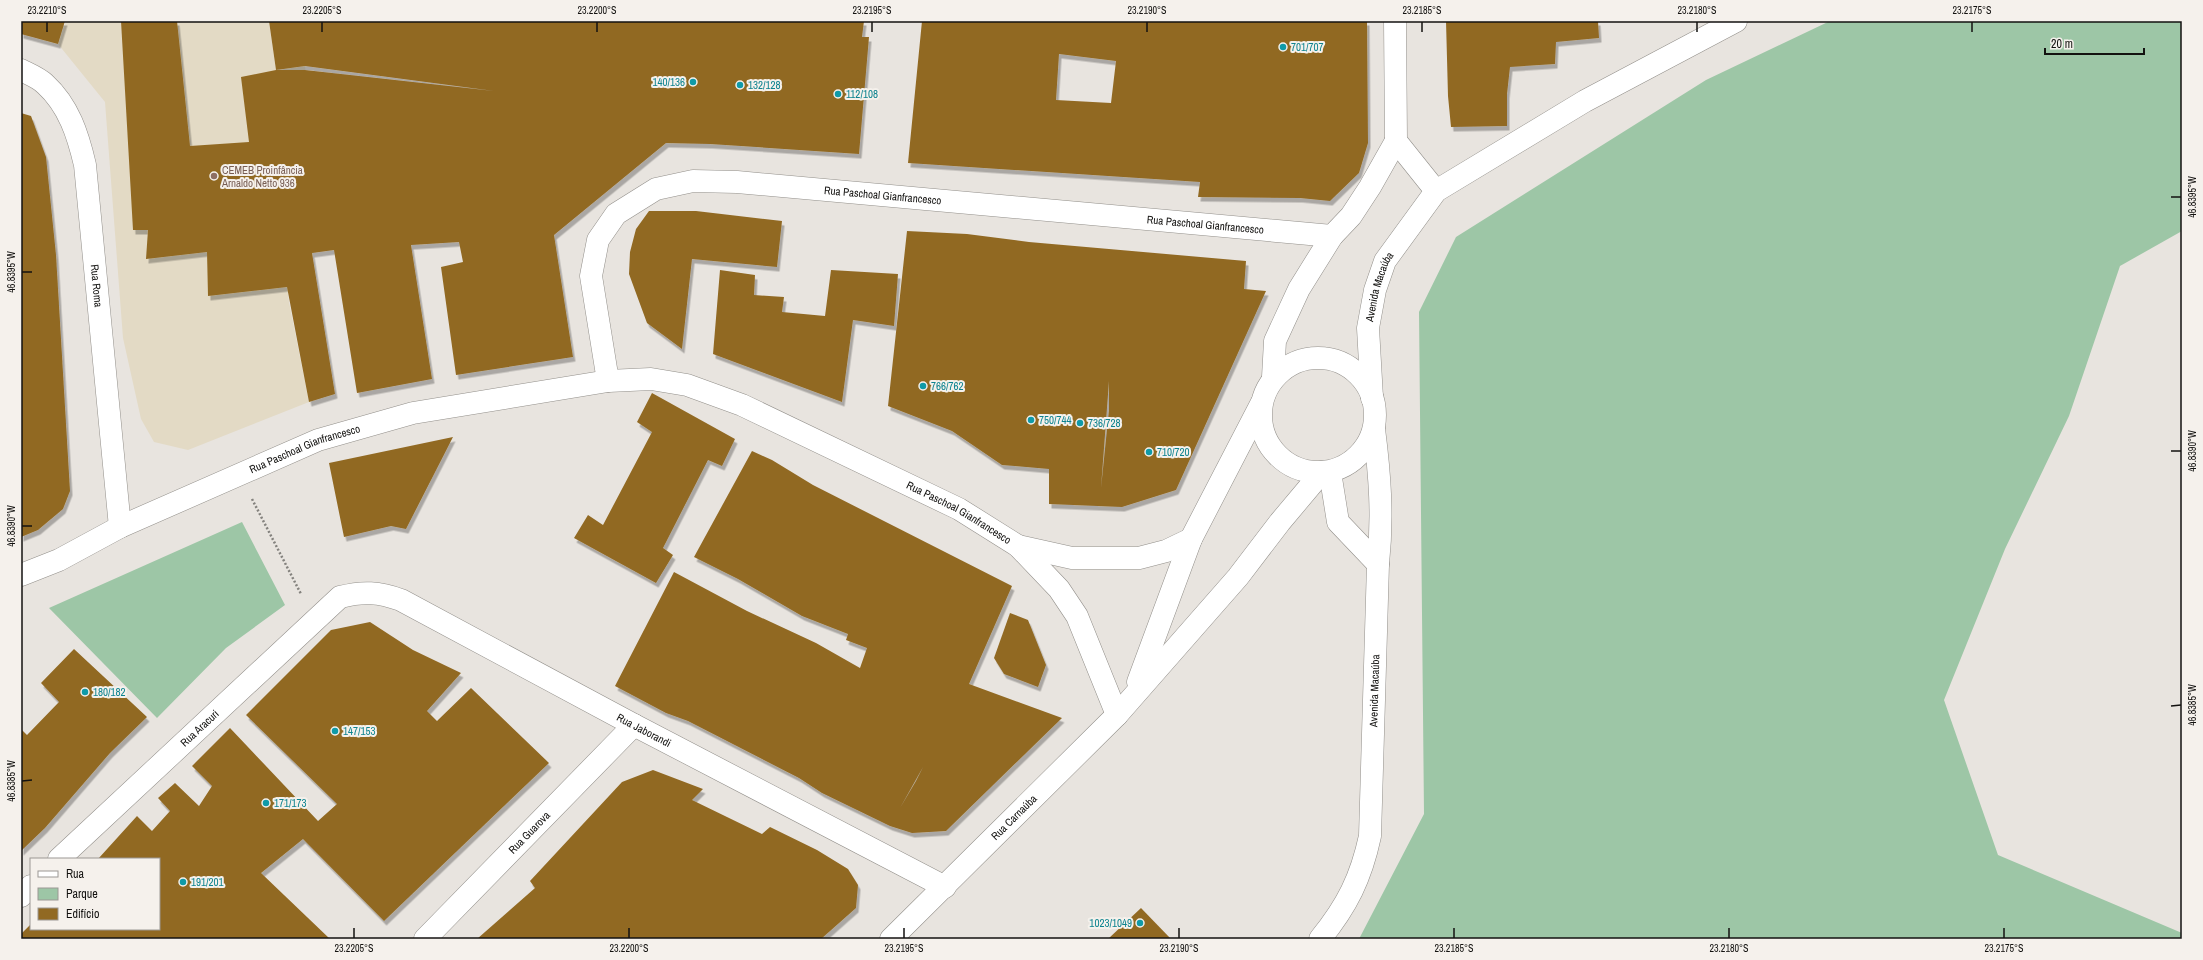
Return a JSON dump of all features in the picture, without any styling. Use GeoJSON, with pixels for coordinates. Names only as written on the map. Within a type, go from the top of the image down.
{"type":"FeatureCollection","features":[{"type":"Feature","properties":{"kind":"street"},"geometry":{"type":"LineString","coordinates":[[1135,693],[1191,539],[1261,404],[1273,377],[1275,341],[1299,289],[1332,236],[1351,216],[1396,141],[1396,21]]}},
{"type":"Feature","properties":{"kind":"street"},"geometry":{"type":"LineString","coordinates":[[1396,141],[1436,191],[1585,101],[1736,21]]}},
{"type":"Feature","properties":{"kind":"street","name":"Rua Roma"},"geometry":{"type":"LineString","coordinates":[[21,70],[44,83],[62,102],[78,134],[85,165],[120,527]]}},
{"type":"Feature","properties":{"kind":"street","name":"Rua Paschoal Gianfrancesco"},"geometry":{"type":"LineString","coordinates":[[608,381],[591,276],[598,240],[616,214],[636,201],[656,189],[693,181],[737,182],[1332,236]]}},
{"type":"Feature","properties":{"kind":"street","name":"Avenida Macaúba"},"geometry":{"type":"LineString","coordinates":[[1372,398],[1368,328],[1375,290],[1385,261],[1436,191]]}},
{"type":"Feature","properties":{"kind":"street"},"geometry":{"type":"LineString","coordinates":[[1261,404],[1261,423],[1265,435],[1278,456],[1293,467],[1326,472],[1347,465],[1361,453],[1374,429],[1372,398],[1363,380],[1348,366],[1329,359],[1309,358],[1289,365],[1273,377]]}},
{"type":"Feature","properties":{"kind":"street","name":"Rua Paschoal Gianfrancesco"},"geometry":{"type":"LineString","coordinates":[[21,576],[59,560],[120,527],[326,438],[413,413],[608,381],[651,380],[687,385],[742,405],[959,509],[1018,546]]}},
{"type":"Feature","properties":{"kind":"street","name":"Avenida Macaúba"},"geometry":{"type":"LineString","coordinates":[[1320,939],[1350,897],[1364,861],[1370,836],[1378,564],[1382,530],[1382,502],[1374,429]]}},
{"type":"Feature","properties":{"kind":"street"},"geometry":{"type":"LineString","coordinates":[[1326,472],[1338,522],[1378,564]]}},
{"type":"Feature","properties":{"kind":"street","name":"Rua Carnaúba"},"geometry":{"type":"LineString","coordinates":[[891,939],[1117,715],[1238,577],[1280,522],[1326,472]]}},
{"type":"Feature","properties":{"kind":"street"},"geometry":{"type":"LineString","coordinates":[[1018,546],[1072,558],[1139,558],[1166,551],[1191,539]]}},
{"type":"Feature","properties":{"kind":"street"},"geometry":{"type":"LineString","coordinates":[[1018,546],[1060,589],[1078,616],[1117,715]]}},
{"type":"Feature","properties":{"kind":"street","name":"Rua Jaborandi"},"geometry":{"type":"LineString","coordinates":[[340,597],[359,592],[381,593],[401,600],[634,725],[945,887]]}},
{"type":"Feature","properties":{"kind":"street","name":"Rua Aracuri"},"geometry":{"type":"LineString","coordinates":[[60,858],[340,597]]}},
{"type":"Feature","properties":{"kind":"street","name":"Rua Guarova"},"geometry":{"type":"LineString","coordinates":[[425,939],[634,725]]}},
{"type":"Feature","properties":{"kind":"street"},"geometry":{"type":"LineString","coordinates":[[21,896],[30,887]]}},
{"type":"Feature","properties":{"kind":"path"},"geometry":{"type":"LineString","coordinates":[[252,498],[302,595]]}},
{"type":"Feature","properties":{"kind":"shaded area","name":"CEMEB Proinfância Arnaldo Netto 936"},"geometry":{"type":"Polygon","coordinates":[[[66,21],[269,21],[276,70],[305,66],[323,251],[284,259],[289,302],[309,402],[188,450],[154,442],[141,419],[123,338],[105,102],[58,44],[66,21]]]}},
{"type":"Feature","properties":{"kind":"green space"},"geometry":{"type":"Polygon","coordinates":[[[1830,21],[2182,21],[2182,231],[2120,266],[2069,416],[2005,549],[1944,700],[1998,855],[2182,933],[2182,939],[1359,939],[1424,814],[1419,312],[1456,237],[1706,80],[1830,21]]]}},
{"type":"Feature","properties":{"kind":"green space"},"geometry":{"type":"Polygon","coordinates":[[[242,522],[285,605],[226,648],[157,718],[49,608],[242,522]]]}},
{"type":"Feature","properties":{"kind":"building"},"geometry":{"type":"Polygon","coordinates":[[[21,21],[65,21],[58,44],[21,34],[21,21]]]}},
{"type":"Feature","properties":{"kind":"building"},"geometry":{"type":"Polygon","coordinates":[[[121,21],[177,21],[190,146],[249,142],[241,77],[276,70],[269,21],[864,21],[862,37],[869,37],[859,154],[710,144],[666,143],[554,235],[573,357],[456,375],[441,267],[463,262],[459,242],[411,245],[432,379],[357,393],[334,250],[312,253],[335,394],[309,402],[287,287],[208,296],[207,252],[146,259],[148,230],[133,230],[121,21]],[[305,66],[276,70],[305,70],[494,91],[305,66]]]}},
{"type":"Feature","properties":{"kind":"building"},"geometry":{"type":"Polygon","coordinates":[[[922,21],[1367,21],[1368,143],[1359,173],[1330,201],[1300,198],[1198,197],[1200,182],[908,163],[922,21]],[[1059,54],[1056,100],[1111,103],[1116,61],[1059,54]]]}},
{"type":"Feature","properties":{"kind":"building"},"geometry":{"type":"Polygon","coordinates":[[[1446,21],[1598,21],[1599,38],[1556,42],[1555,64],[1510,67],[1507,94],[1507,126],[1451,127],[1448,96],[1446,21]]]}},
{"type":"Feature","properties":{"kind":"building"},"geometry":{"type":"Polygon","coordinates":[[[21,113],[31,116],[46,157],[56,255],[70,491],[63,509],[38,530],[21,537],[21,113]]]}},
{"type":"Feature","properties":{"kind":"building"},"geometry":{"type":"Polygon","coordinates":[[[649,211],[696,211],[782,221],[777,267],[692,259],[682,349],[647,323],[629,274],[630,252],[636,229],[649,211]]]}},
{"type":"Feature","properties":{"kind":"building"},"geometry":{"type":"Polygon","coordinates":[[[907,231],[967,234],[1029,242],[1246,261],[1244,289],[1266,291],[1176,490],[1122,507],[1049,504],[1049,469],[1002,465],[952,431],[888,406],[907,231]],[[1109,381],[1101,488],[1109,410],[1109,381]]]}},
{"type":"Feature","properties":{"kind":"building"},"geometry":{"type":"Polygon","coordinates":[[[720,270],[755,275],[754,295],[784,297],[782,312],[825,316],[831,270],[898,274],[894,326],[853,320],[842,402],[713,354],[720,270]]]}},
{"type":"Feature","properties":{"kind":"building"},"geometry":{"type":"Polygon","coordinates":[[[652,393],[735,439],[722,466],[708,460],[663,548],[673,555],[656,583],[574,538],[588,515],[603,525],[652,432],[637,422],[652,393]]]}},
{"type":"Feature","properties":{"kind":"building"},"geometry":{"type":"Polygon","coordinates":[[[453,437],[406,529],[391,526],[344,537],[329,463],[453,437]]]}},
{"type":"Feature","properties":{"kind":"building"},"geometry":{"type":"Polygon","coordinates":[[[752,451],[772,460],[813,485],[1012,586],[969,684],[1062,718],[946,831],[912,833],[890,826],[822,793],[799,778],[688,721],[666,713],[615,686],[674,572],[747,611],[816,643],[860,668],[867,648],[846,640],[848,634],[802,616],[738,579],[694,557],[752,451]],[[923,767],[900,808],[916,781],[923,767]]]}},
{"type":"Feature","properties":{"kind":"building"},"geometry":{"type":"Polygon","coordinates":[[[1010,613],[1028,620],[1046,665],[1038,687],[1004,674],[994,658],[1010,613]]]}},
{"type":"Feature","properties":{"kind":"building"},"geometry":{"type":"Polygon","coordinates":[[[370,622],[413,650],[461,673],[427,711],[437,721],[471,688],[549,763],[384,921],[303,839],[261,873],[330,939],[21,939],[21,934],[30,925],[30,930],[160,930],[160,858],[99,858],[137,816],[152,831],[170,811],[158,798],[175,783],[199,806],[212,786],[192,766],[230,728],[318,821],[337,804],[246,715],[331,630],[370,622]]]}},
{"type":"Feature","properties":{"kind":"building"},"geometry":{"type":"Polygon","coordinates":[[[74,649],[147,717],[110,753],[45,828],[21,851],[21,729],[27,735],[59,702],[41,683],[74,649]]]}},
{"type":"Feature","properties":{"kind":"building"},"geometry":{"type":"Polygon","coordinates":[[[653,770],[703,789],[692,800],[762,834],[770,827],[817,850],[848,869],[858,885],[856,908],[821,939],[477,939],[535,888],[530,881],[622,782],[653,770]]]}},
{"type":"Feature","properties":{"kind":"building","name":"1023/1049"},"geometry":{"type":"Polygon","coordinates":[[[1141,908],[1171,939],[1108,939],[1141,908]]]}},
{"type":"Feature","properties":{"kind":"place","name":"701/707"},"geometry":{"type":"Point","coordinates":[1283,47]}},
{"type":"Feature","properties":{"kind":"place","name":"140/136"},"geometry":{"type":"Point","coordinates":[693,82]}},
{"type":"Feature","properties":{"kind":"place","name":"132/128"},"geometry":{"type":"Point","coordinates":[740,85]}},
{"type":"Feature","properties":{"kind":"place","name":"112/108"},"geometry":{"type":"Point","coordinates":[838,94]}},
{"type":"Feature","properties":{"kind":"place","name":"CEMEB Proinfância Arnaldo Netto 936"},"geometry":{"type":"Point","coordinates":[214,176]}},
{"type":"Feature","properties":{"kind":"place","name":"766/762"},"geometry":{"type":"Point","coordinates":[923,386]}},
{"type":"Feature","properties":{"kind":"place","name":"750/744"},"geometry":{"type":"Point","coordinates":[1031,420]}},
{"type":"Feature","properties":{"kind":"place","name":"736/728"},"geometry":{"type":"Point","coordinates":[1080,423]}},
{"type":"Feature","properties":{"kind":"place","name":"710/720"},"geometry":{"type":"Point","coordinates":[1149,452]}},
{"type":"Feature","properties":{"kind":"place","name":"180/182"},"geometry":{"type":"Point","coordinates":[85,692]}},
{"type":"Feature","properties":{"kind":"place","name":"147/153"},"geometry":{"type":"Point","coordinates":[335,731]}},
{"type":"Feature","properties":{"kind":"place","name":"171/173"},"geometry":{"type":"Point","coordinates":[266,803]}},
{"type":"Feature","properties":{"kind":"place","name":"191/201"},"geometry":{"type":"Point","coordinates":[183,882]}},
{"type":"Feature","properties":{"kind":"place","name":"1023/1049"},"geometry":{"type":"Point","coordinates":[1140,923]}}]}
